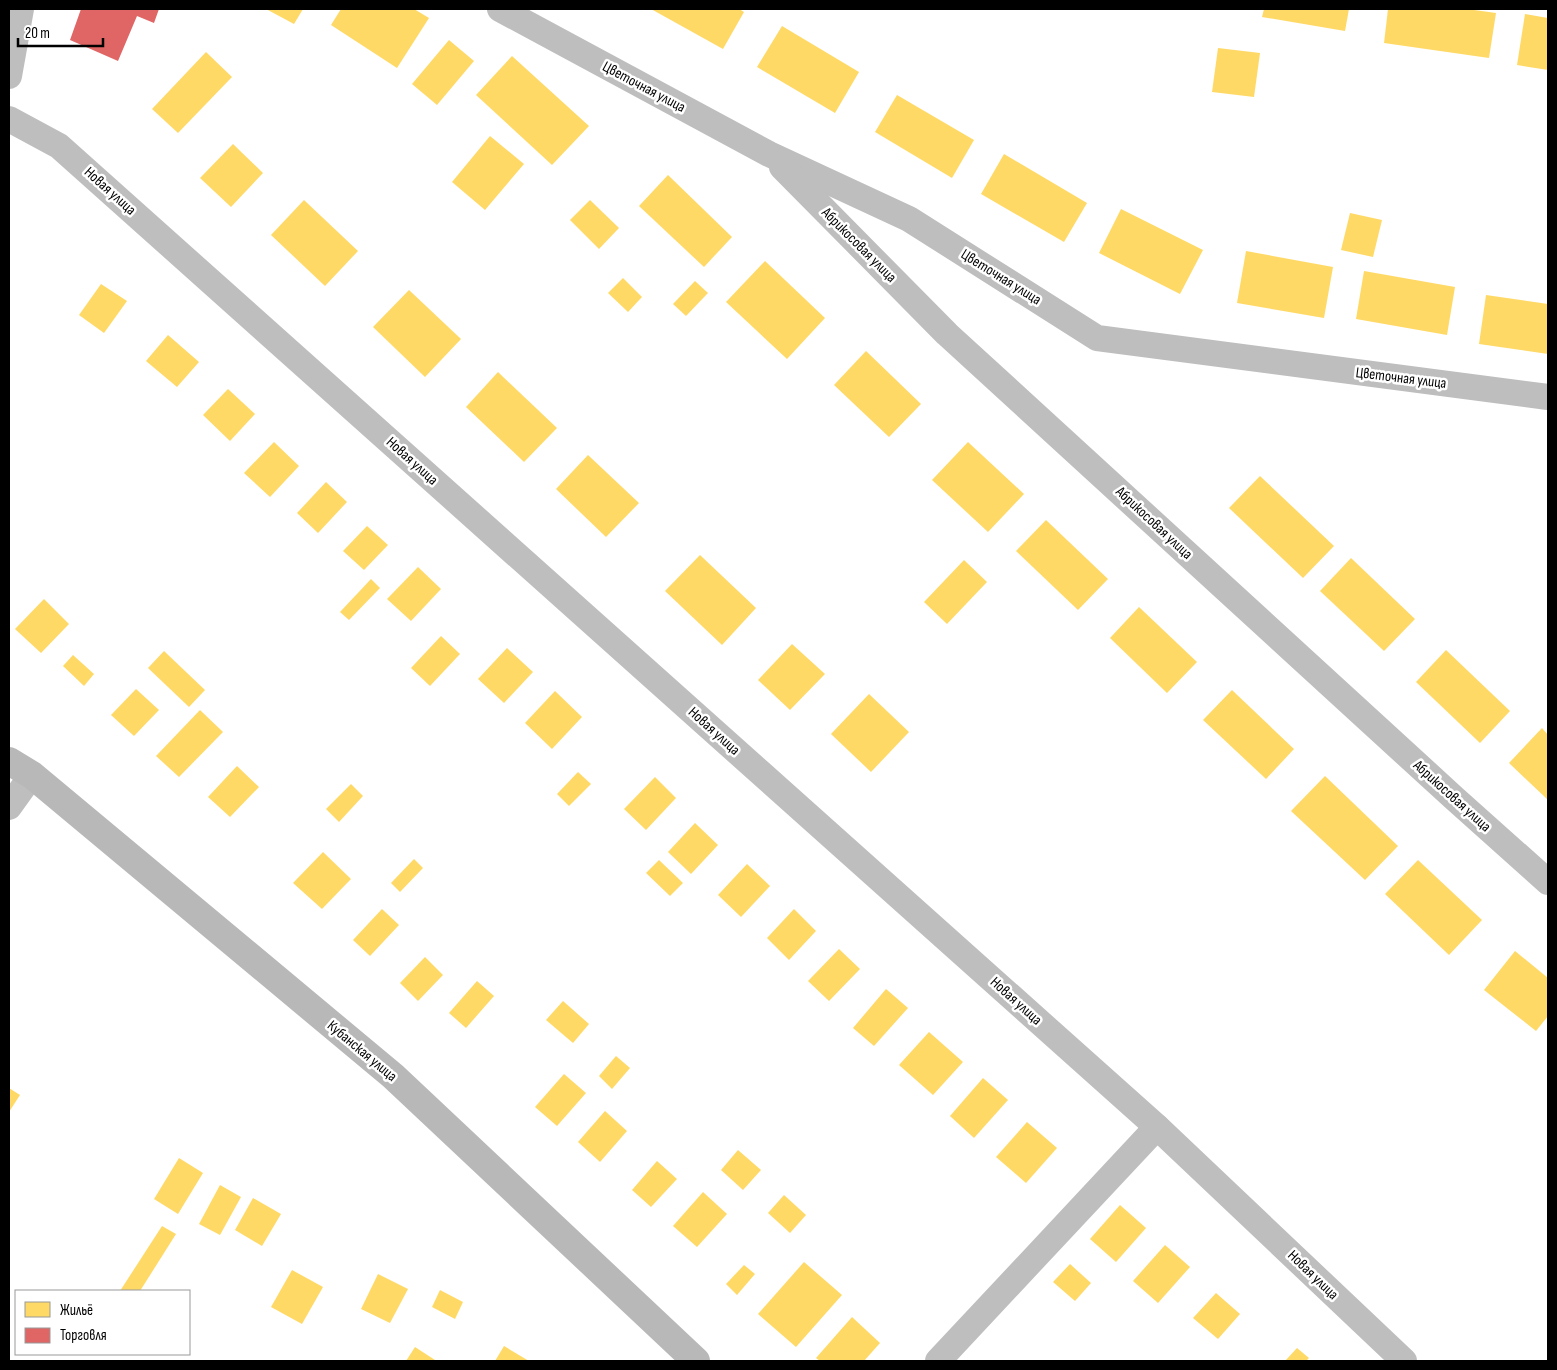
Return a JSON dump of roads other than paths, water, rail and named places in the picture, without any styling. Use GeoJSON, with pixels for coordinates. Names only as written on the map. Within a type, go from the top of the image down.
{"type":"FeatureCollection","features":[{"type":"Feature","properties":{"kind":"main road","name":"Кубанская улица"},"geometry":{"type":"LineString","coordinates":[[9,761],[32,775],[392,1076],[696,1361]]}},
{"type":"Feature","properties":{"kind":"street"},"geometry":{"type":"LineString","coordinates":[[9,76],[21,9]]}},
{"type":"Feature","properties":{"kind":"street","name":"Цветочная улица"},"geometry":{"type":"LineString","coordinates":[[500,9],[769,154],[909,219],[1097,338],[1548,397]]}},
{"type":"Feature","properties":{"kind":"street","name":"Новая улица"},"geometry":{"type":"LineString","coordinates":[[9,119],[59,146],[1157,1127],[1404,1361]]}},
{"type":"Feature","properties":{"kind":"street","name":"Абрикосовая улица"},"geometry":{"type":"LineString","coordinates":[[769,154],[947,334],[1548,882]]}},
{"type":"Feature","properties":{"kind":"street"},"geometry":{"type":"LineString","coordinates":[[9,807],[32,775]]}},
{"type":"Feature","properties":{"kind":"street"},"geometry":{"type":"LineString","coordinates":[[938,1361],[1157,1127]]}}]}
